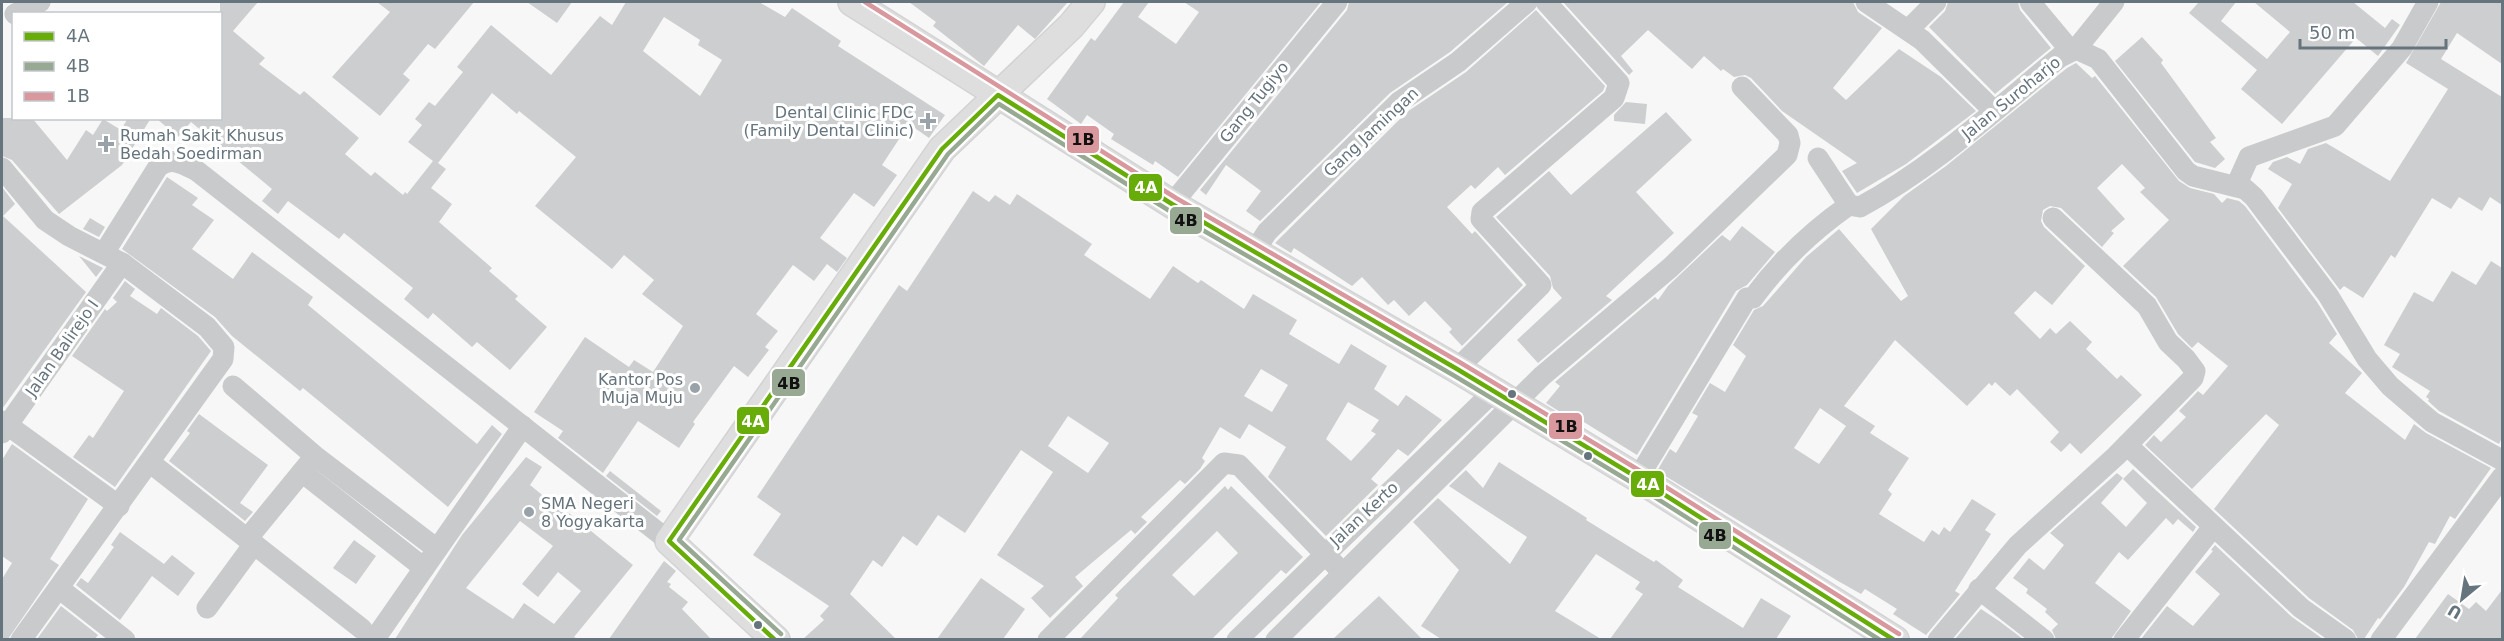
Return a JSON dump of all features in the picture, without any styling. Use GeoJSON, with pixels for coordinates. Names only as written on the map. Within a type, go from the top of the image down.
{"type":"FeatureCollection","features":[{"type":"Feature","properties":{"kind":"main road"},"geometry":{"type":"LineString","coordinates":[[832,2],[921,55],[998,95]]}},
{"type":"Feature","properties":{"kind":"main road"},"geometry":{"type":"LineString","coordinates":[[776,639],[669,541],[942,149],[1071,26],[1091,2]]}},
{"type":"Feature","properties":{"kind":"main road"},"geometry":{"type":"LineString","coordinates":[[860,3],[998,95],[1172,204],[1457,369],[1638,478],[1881,636]]}},
{"type":"Feature","properties":{"kind":"main road"},"geometry":{"type":"LineString","coordinates":[[697,500],[690,531],[692,544],[702,570]]}},
{"type":"Feature","properties":{"kind":"street"},"geometry":{"type":"LineString","coordinates":[[18,12],[40,2]]}},
{"type":"Feature","properties":{"kind":"street","name":"Gang Tugiyo"},"geometry":{"type":"LineString","coordinates":[[1172,204],[1337,2]]}},
{"type":"Feature","properties":{"kind":"street","name":"Gang Jamingan"},"geometry":{"type":"LineString","coordinates":[[1254,252],[1267,232],[1399,102],[1458,62],[1527,2]]}},
{"type":"Feature","properties":{"kind":"street"},"geometry":{"type":"LineString","coordinates":[[1866,2],[1922,40],[1994,111]]}},
{"type":"Feature","properties":{"kind":"street"},"geometry":{"type":"LineString","coordinates":[[1908,30],[1936,2]]}},
{"type":"Feature","properties":{"kind":"street"},"geometry":{"type":"LineString","coordinates":[[2030,2],[2073,49],[2114,2]]}},
{"type":"Feature","properties":{"kind":"street"},"geometry":{"type":"LineString","coordinates":[[2236,186],[2249,157],[2335,126],[2402,48],[2428,2]]}},
{"type":"Feature","properties":{"kind":"street"},"geometry":{"type":"LineString","coordinates":[[1457,369],[1541,285],[1481,219],[1482,212],[1614,98],[1618,90],[1619,83],[1555,5]]}},
{"type":"Feature","properties":{"kind":"street","name":"Jalan Suroharjo"},"geometry":{"type":"LineString","coordinates":[[1638,478],[1747,298],[1753,298],[1770,274],[1817,227],[1849,205],[1860,207],[1883,195],[1944,154],[2073,49],[2098,59],[2186,171],[2193,176],[2245,189],[2254,197],[2328,295],[2367,359],[2390,386],[2432,422],[2502,460]]}},
{"type":"Feature","properties":{"kind":"street"},"geometry":{"type":"LineString","coordinates":[[1504,398],[1542,376],[1671,267],[1787,155],[1790,143],[1788,135],[1742,87]]}},
{"type":"Feature","properties":{"kind":"street"},"geometry":{"type":"LineString","coordinates":[[1818,158],[1849,205]]}},
{"type":"Feature","properties":{"kind":"street","name":"Jalan Balirejo I"},"geometry":{"type":"LineString","coordinates":[[4,426],[113,258],[158,167],[165,161],[173,160],[185,165],[523,426]]}},
{"type":"Feature","properties":{"kind":"street"},"geometry":{"type":"LineString","coordinates":[[2,168],[45,220],[69,236],[113,258],[207,327],[224,347],[223,359],[60,589],[21,639]]}},
{"type":"Feature","properties":{"kind":"street"},"geometry":{"type":"LineString","coordinates":[[1938,639],[2018,545],[2127,445],[2193,378],[2195,371],[2168,342],[2148,306],[2053,218]]}},
{"type":"Feature","properties":{"kind":"street"},"geometry":{"type":"LineString","coordinates":[[233,386],[315,456],[437,549]]}},
{"type":"Feature","properties":{"kind":"street","name":"Jalan Kerto"},"geometry":{"type":"LineString","coordinates":[[1237,639],[1323,553],[1504,398]]}},
{"type":"Feature","properties":{"kind":"street","name":"Jalan Kerto"},"geometry":{"type":"LineString","coordinates":[[1276,639],[1342,572],[1504,398]]}},
{"type":"Feature","properties":{"kind":"street"},"geometry":{"type":"LineString","coordinates":[[4,426],[119,506]]}},
{"type":"Feature","properties":{"kind":"street"},"geometry":{"type":"LineString","coordinates":[[157,468],[368,634],[424,568],[523,426],[669,541]]}},
{"type":"Feature","properties":{"kind":"street"},"geometry":{"type":"LineString","coordinates":[[2127,445],[2301,608],[2346,639]]}},
{"type":"Feature","properties":{"kind":"street"},"geometry":{"type":"LineString","coordinates":[[207,608],[251,542],[315,456]]}},
{"type":"Feature","properties":{"kind":"street"},"geometry":{"type":"LineString","coordinates":[[1048,639],[1224,463],[1239,465],[1342,572]]}},
{"type":"Feature","properties":{"kind":"street"},"geometry":{"type":"LineString","coordinates":[[302,472],[424,568]]}},
{"type":"Feature","properties":{"kind":"street"},"geometry":{"type":"LineString","coordinates":[[2381,639],[2502,477]]}},
{"type":"Feature","properties":{"kind":"street"},"geometry":{"type":"LineString","coordinates":[[2124,639],[2213,527]]}},
{"type":"Feature","properties":{"kind":"street"},"geometry":{"type":"LineString","coordinates":[[60,589],[125,639]]}},
{"type":"Feature","properties":{"kind":"street"},"geometry":{"type":"LineString","coordinates":[[1979,589],[2044,639]]}},
{"type":"Feature","properties":{"kind":"building"},"geometry":{"type":"Polygon","coordinates":[[[220,2],[258,2],[233,31],[265,58],[259,64],[300,95],[304,91],[359,138],[345,154],[371,176],[375,172],[403,195],[405,192],[407,194],[433,161],[408,142],[422,125],[415,119],[429,102],[435,106],[463,72],[457,67],[491,25],[551,75],[600,16],[612,25],[626,2],[759,2],[785,17],[792,8],[841,41],[838,46],[945,115],[929,138],[909,124],[882,165],[897,175],[874,207],[854,193],[820,238],[847,258],[837,272],[827,264],[814,281],[793,265],[756,314],[778,331],[765,347],[769,350],[748,377],[734,366],[693,422],[695,424],[679,448],[638,421],[603,473],[558,438],[563,431],[534,412],[585,337],[629,367],[634,360],[653,372],[683,326],[642,294],[654,280],[624,255],[612,269],[535,206],[576,157],[519,111],[517,114],[492,93],[438,163],[446,169],[431,188],[452,204],[439,222],[492,268],[489,271],[518,296],[515,299],[547,327],[510,370],[477,342],[472,347],[433,313],[428,319],[404,299],[413,288],[344,233],[339,239],[288,201],[278,214],[262,201],[272,189],[191,122],[178,137],[158,120],[222,120],[222,12],[220,12],[220,2]],[[664,17],[643,51],[700,96],[722,60],[698,45],[700,40],[664,17]]]}},
{"type":"Feature","properties":{"kind":"building"},"geometry":{"type":"Polygon","coordinates":[[[377,2],[474,2],[435,49],[428,44],[403,74],[410,80],[380,116],[332,77],[390,12],[377,2]]]}},
{"type":"Feature","properties":{"kind":"building"},"geometry":{"type":"Polygon","coordinates":[[[527,2],[572,2],[557,23],[527,2]]]}},
{"type":"Feature","properties":{"kind":"building"},"geometry":{"type":"Polygon","coordinates":[[[909,2],[1068,2],[1035,39],[1018,25],[984,66],[933,26],[936,22],[909,2]]]}},
{"type":"Feature","properties":{"kind":"building"},"geometry":{"type":"Polygon","coordinates":[[[1124,2],[1149,2],[1138,17],[1176,44],[1199,12],[1184,2],[1321,2],[1178,177],[1155,161],[1153,165],[1111,139],[1114,134],[1087,115],[1081,124],[1047,99],[1091,38],[1095,41],[1124,2]]]}},
{"type":"Feature","properties":{"kind":"building"},"geometry":{"type":"Polygon","coordinates":[[[1349,2],[1508,2],[1450,52],[1390,93],[1260,221],[1246,211],[1261,191],[1226,165],[1206,195],[1200,190],[1347,10],[1349,2]]]}},
{"type":"Feature","properties":{"kind":"building"},"geometry":{"type":"Polygon","coordinates":[[[1563,2],[1853,2],[1858,12],[1882,28],[1833,88],[1846,100],[1899,49],[1941,77],[1976,111],[1906,164],[1857,193],[1842,171],[1857,163],[1782,111],[1751,78],[1745,75],[1734,77],[1723,69],[1721,71],[1704,56],[1692,69],[1648,30],[1621,56],[1633,71],[1629,75],[1563,2]]]}},
{"type":"Feature","properties":{"kind":"building"},"geometry":{"type":"Polygon","coordinates":[[[1948,2],[2018,2],[2020,10],[2051,48],[1995,94],[1929,27],[1945,11],[1948,2]]]}},
{"type":"Feature","properties":{"kind":"building"},"geometry":{"type":"Polygon","coordinates":[[[2199,2],[2236,2],[2221,21],[2267,59],[2290,32],[2254,2],[2353,2],[2385,28],[2392,19],[2400,25],[2378,56],[2356,38],[2282,124],[2241,89],[2257,70],[2189,13],[2199,2]]]}},
{"type":"Feature","properties":{"kind":"building"},"geometry":{"type":"Polygon","coordinates":[[[2441,2],[2502,2],[2502,64],[2457,33],[2441,59],[2502,97],[2502,205],[2490,197],[2482,211],[2459,197],[2451,209],[2432,198],[2395,258],[2391,255],[2363,298],[2344,286],[2340,290],[2278,208],[2292,184],[2268,169],[2273,162],[2287,157],[2300,164],[2308,149],[2326,143],[2390,181],[2448,89],[2406,63],[2441,2]]]}},
{"type":"Feature","properties":{"kind":"building"},"geometry":{"type":"Polygon","coordinates":[[[1536,10],[1605,86],[1603,91],[1505,175],[1498,167],[1475,189],[1471,185],[1447,207],[1472,234],[1475,231],[1523,285],[1462,346],[1449,332],[1452,329],[1425,301],[1409,316],[1394,300],[1388,305],[1362,277],[1352,286],[1294,248],[1291,253],[1275,243],[1407,112],[1466,72],[1536,10]]]}},
{"type":"Feature","properties":{"kind":"building"},"geometry":{"type":"Polygon","coordinates":[[[2142,37],[2163,60],[2161,63],[2216,138],[2210,142],[2225,159],[2215,168],[2195,162],[2115,61],[2142,37]]]}},
{"type":"Feature","properties":{"kind":"building"},"geometry":{"type":"Polygon","coordinates":[[[2076,63],[2092,78],[2095,76],[2179,181],[2190,188],[2214,194],[2222,203],[2227,198],[2239,201],[2245,206],[2317,302],[2337,334],[2329,343],[2362,373],[2345,393],[2405,440],[2414,424],[2426,433],[2491,468],[2455,519],[2450,516],[2435,544],[2429,542],[2404,587],[2364,639],[2358,639],[2353,630],[2309,598],[2214,509],[2279,425],[2266,414],[2192,489],[2145,445],[2154,435],[2161,442],[2186,417],[2179,411],[2198,391],[2203,395],[2228,366],[2198,342],[2192,348],[2178,334],[2156,297],[2123,266],[2169,220],[2140,192],[2145,188],[2122,164],[2097,188],[2125,219],[2111,231],[2114,233],[2102,247],[2061,208],[2050,206],[2043,210],[2041,221],[2044,227],[2085,266],[2052,305],[2035,291],[2014,313],[2040,339],[2050,328],[2056,334],[2070,321],[2092,342],[2086,349],[2117,379],[2121,375],[2142,395],[2081,454],[2070,443],[2061,452],[2050,442],[2059,432],[2017,389],[2010,396],[1995,382],[1992,386],[1989,383],[1967,406],[1895,340],[1844,406],[1875,426],[1870,433],[1909,458],[1888,490],[1892,494],[1879,514],[1924,542],[1932,530],[1939,535],[1944,527],[1950,532],[1972,499],[1996,514],[1985,530],[1991,534],[1955,591],[1960,594],[1926,635],[1893,614],[1897,609],[1865,589],[1861,594],[1838,581],[1657,471],[1670,449],[1676,453],[1698,416],[1692,413],[1710,383],[1725,392],[1746,356],[1733,345],[1754,310],[1763,306],[1806,257],[1839,229],[1901,301],[1908,296],[1871,229],[1904,196],[1946,166],[2076,63]],[[1820,408],[1794,448],[1819,464],[1846,426],[1820,408]]]}},
{"type":"Feature","properties":{"kind":"building"},"geometry":{"type":"Polygon","coordinates":[[[1626,102],[1647,104],[1645,124],[1614,121],[1614,115],[1626,102]]]}},
{"type":"Feature","properties":{"kind":"building"},"geometry":{"type":"Polygon","coordinates":[[[1666,112],[1692,140],[1636,192],[1674,233],[1606,296],[1612,300],[1538,363],[1517,340],[1562,298],[1553,288],[1550,276],[1496,217],[1549,171],[1571,195],[1666,112]]]}},
{"type":"Feature","properties":{"kind":"building"},"geometry":{"type":"Polygon","coordinates":[[[2,118],[34,120],[67,160],[86,130],[93,135],[102,120],[121,130],[127,120],[150,120],[122,165],[59,214],[12,160],[2,156],[2,118]]]}},
{"type":"Feature","properties":{"kind":"building"},"geometry":{"type":"Polygon","coordinates":[[[167,177],[198,198],[192,205],[214,220],[192,249],[233,279],[252,252],[313,297],[308,305],[477,444],[492,425],[502,434],[448,507],[303,388],[300,391],[232,336],[215,317],[122,249],[167,177]]]}},
{"type":"Feature","properties":{"kind":"building"},"geometry":{"type":"Polygon","coordinates":[[[2,187],[15,204],[3,216],[86,292],[2,409],[2,187]]]}},
{"type":"Feature","properties":{"kind":"building"},"geometry":{"type":"Polygon","coordinates":[[[973,191],[989,202],[995,195],[1010,205],[1017,194],[1092,244],[1084,255],[1150,299],[1173,266],[1198,283],[1201,280],[1244,309],[1253,294],[1297,320],[1289,334],[1339,364],[1351,344],[1387,366],[1374,389],[1398,406],[1406,395],[1442,420],[1408,456],[1398,449],[1371,479],[1378,485],[1326,536],[1268,477],[1286,447],[1249,424],[1240,439],[1220,427],[1202,458],[1205,461],[1200,469],[1185,484],[1180,480],[1141,517],[1147,522],[1135,534],[1131,530],[1075,577],[1083,586],[1050,618],[1031,598],[1044,586],[997,555],[1053,472],[1021,450],[965,533],[938,515],[917,546],[903,536],[882,567],[873,560],[850,594],[896,639],[803,639],[824,620],[820,616],[829,606],[753,555],[781,514],[757,497],[899,285],[907,291],[973,191]],[[1261,369],[1244,396],[1272,412],[1288,385],[1261,369]],[[1348,402],[1326,439],[1351,461],[1376,434],[1371,431],[1379,420],[1348,402]],[[1068,416],[1048,446],[1088,473],[1109,443],[1068,416]]]}},
{"type":"Feature","properties":{"kind":"building"},"geometry":{"type":"Polygon","coordinates":[[[90,218],[105,227],[99,237],[83,229],[90,218]]]}},
{"type":"Feature","properties":{"kind":"building"},"geometry":{"type":"Polygon","coordinates":[[[1742,226],[1775,252],[1747,285],[1736,291],[1637,455],[1579,419],[1576,422],[1546,403],[1560,386],[1555,382],[1655,297],[1658,300],[1668,286],[1722,235],[1730,241],[1742,226]]]}},
{"type":"Feature","properties":{"kind":"building"},"geometry":{"type":"Polygon","coordinates":[[[79,256],[103,268],[96,277],[79,256]]]}},
{"type":"Feature","properties":{"kind":"building"},"geometry":{"type":"Polygon","coordinates":[[[2491,261],[2502,268],[2502,438],[2499,444],[2439,411],[2426,397],[2430,391],[2392,367],[2400,354],[2384,345],[2414,292],[2433,302],[2452,271],[2476,285],[2491,261]]]}},
{"type":"Feature","properties":{"kind":"building"},"geometry":{"type":"Polygon","coordinates":[[[125,281],[135,289],[130,296],[157,314],[161,308],[198,336],[211,351],[115,487],[73,457],[89,435],[93,438],[124,391],[72,356],[105,309],[107,311],[117,302],[113,298],[125,281]]]}},
{"type":"Feature","properties":{"kind":"building"},"geometry":{"type":"Polygon","coordinates":[[[199,414],[268,465],[240,503],[253,512],[245,521],[169,461],[190,433],[187,431],[199,414]]]}},
{"type":"Feature","properties":{"kind":"building"},"geometry":{"type":"Polygon","coordinates":[[[12,444],[88,499],[50,559],[59,565],[8,639],[2,639],[2,579],[12,563],[2,556],[2,460],[12,444]]]}},
{"type":"Feature","properties":{"kind":"building"},"geometry":{"type":"Polygon","coordinates":[[[526,457],[542,467],[530,485],[552,503],[554,501],[633,565],[574,637],[578,639],[395,639],[462,535],[526,457]],[[520,521],[466,588],[513,619],[524,603],[554,624],[581,591],[558,572],[538,597],[522,584],[553,546],[520,521]]]}},
{"type":"Feature","properties":{"kind":"building"},"geometry":{"type":"Polygon","coordinates":[[[1499,462],[1587,518],[1586,520],[1654,562],[1656,560],[1683,580],[1678,587],[1743,628],[1761,598],[1791,616],[1776,639],[1610,639],[1643,594],[1635,589],[1640,582],[1596,554],[1555,611],[1601,639],[1441,639],[1421,626],[1459,570],[1413,522],[1438,498],[1510,564],[1527,537],[1449,486],[1466,470],[1483,488],[1499,462]]]}},
{"type":"Feature","properties":{"kind":"building"},"geometry":{"type":"Polygon","coordinates":[[[2133,469],[2196,527],[2193,532],[2178,519],[2173,525],[2166,518],[2128,560],[2119,552],[2095,583],[2131,611],[2111,639],[2056,639],[2052,630],[2058,624],[2045,612],[2047,609],[2026,593],[2028,589],[2013,578],[2029,558],[2044,570],[2064,545],[2050,533],[2117,473],[2123,478],[2101,503],[2126,527],[2147,503],[2123,479],[2133,469]]]}},
{"type":"Feature","properties":{"kind":"building"},"geometry":{"type":"Polygon","coordinates":[[[610,471],[661,511],[657,516],[606,476],[610,471]]]}},
{"type":"Feature","properties":{"kind":"building"},"geometry":{"type":"Polygon","coordinates":[[[1225,486],[1228,490],[1231,486],[1303,557],[1286,574],[1281,570],[1212,639],[1080,639],[1118,598],[1115,595],[1225,486]],[[1217,531],[1172,575],[1194,596],[1238,553],[1217,531]]]}},
{"type":"Feature","properties":{"kind":"building"},"geometry":{"type":"Polygon","coordinates":[[[120,532],[164,564],[172,555],[195,573],[178,596],[152,576],[120,620],[76,585],[81,578],[88,583],[114,547],[111,545],[120,532]]]}},
{"type":"Feature","properties":{"kind":"building"},"geometry":{"type":"Polygon","coordinates":[[[354,540],[376,556],[356,584],[333,568],[354,540]]]}},
{"type":"Feature","properties":{"kind":"building"},"geometry":{"type":"Polygon","coordinates":[[[2215,545],[2292,617],[2323,639],[2141,639],[2167,606],[2193,626],[2220,594],[2195,572],[2213,551],[2211,550],[2215,545]]]}},
{"type":"Feature","properties":{"kind":"building"},"geometry":{"type":"Polygon","coordinates":[[[664,561],[676,571],[667,582],[671,584],[669,587],[688,602],[682,609],[711,639],[609,639],[664,561]]]}},
{"type":"Feature","properties":{"kind":"building"},"geometry":{"type":"Polygon","coordinates":[[[981,578],[1025,609],[1003,639],[937,639],[981,578]]]}},
{"type":"Feature","properties":{"kind":"building"},"geometry":{"type":"Polygon","coordinates":[[[2502,590],[2502,639],[2415,639],[2448,594],[2469,609],[2476,602],[2486,611],[2502,590]]]}},
{"type":"Feature","properties":{"kind":"building"},"geometry":{"type":"Polygon","coordinates":[[[1379,596],[1422,639],[1333,639],[1379,596]]]}},
{"type":"Feature","properties":{"kind":"building"},"geometry":{"type":"Polygon","coordinates":[[[61,606],[98,635],[95,639],[37,639],[61,606]]]}},
{"type":"Feature","properties":{"kind":"building"},"geometry":{"type":"Polygon","coordinates":[[[1981,609],[1999,621],[2023,639],[1955,639],[1981,609]]]}},
{"type":"Feature","properties":{"kind":"transit line","name":"1B"},"geometry":{"type":"LineString","coordinates":[[865,2],[1176,198],[1461,363],[1642,472],[1899,634]]}},
{"type":"Feature","properties":{"kind":"transit line","name":"4A"},"geometry":{"type":"LineString","coordinates":[[775,640],[669,541],[942,149],[998,95],[1172,204],[1457,369],[1638,478],[1894,640]]}},
{"type":"Feature","properties":{"kind":"transit line","name":"4B"},"geometry":{"type":"LineString","coordinates":[[781,634],[679,540],[948,154],[999,104],[1168,210],[1453,375],[1634,484],[1880,640]]}},
{"type":"Feature","properties":{"kind":"place","name":"Dental Clinic FDC (Family Dental Clinic)"},"geometry":{"type":"Point","coordinates":[928,121]}},
{"type":"Feature","properties":{"kind":"place","name":"Rumah Sakit Khusus Bedah Soedirman"},"geometry":{"type":"Point","coordinates":[106,144]}},
{"type":"Feature","properties":{"kind":"place","name":"Kantor Pos Muja Muju"},"geometry":{"type":"Point","coordinates":[695,388]}},
{"type":"Feature","properties":{"kind":"place","name":"SMA Negeri 8 Yogyakarta"},"geometry":{"type":"Point","coordinates":[529,512]}}]}
